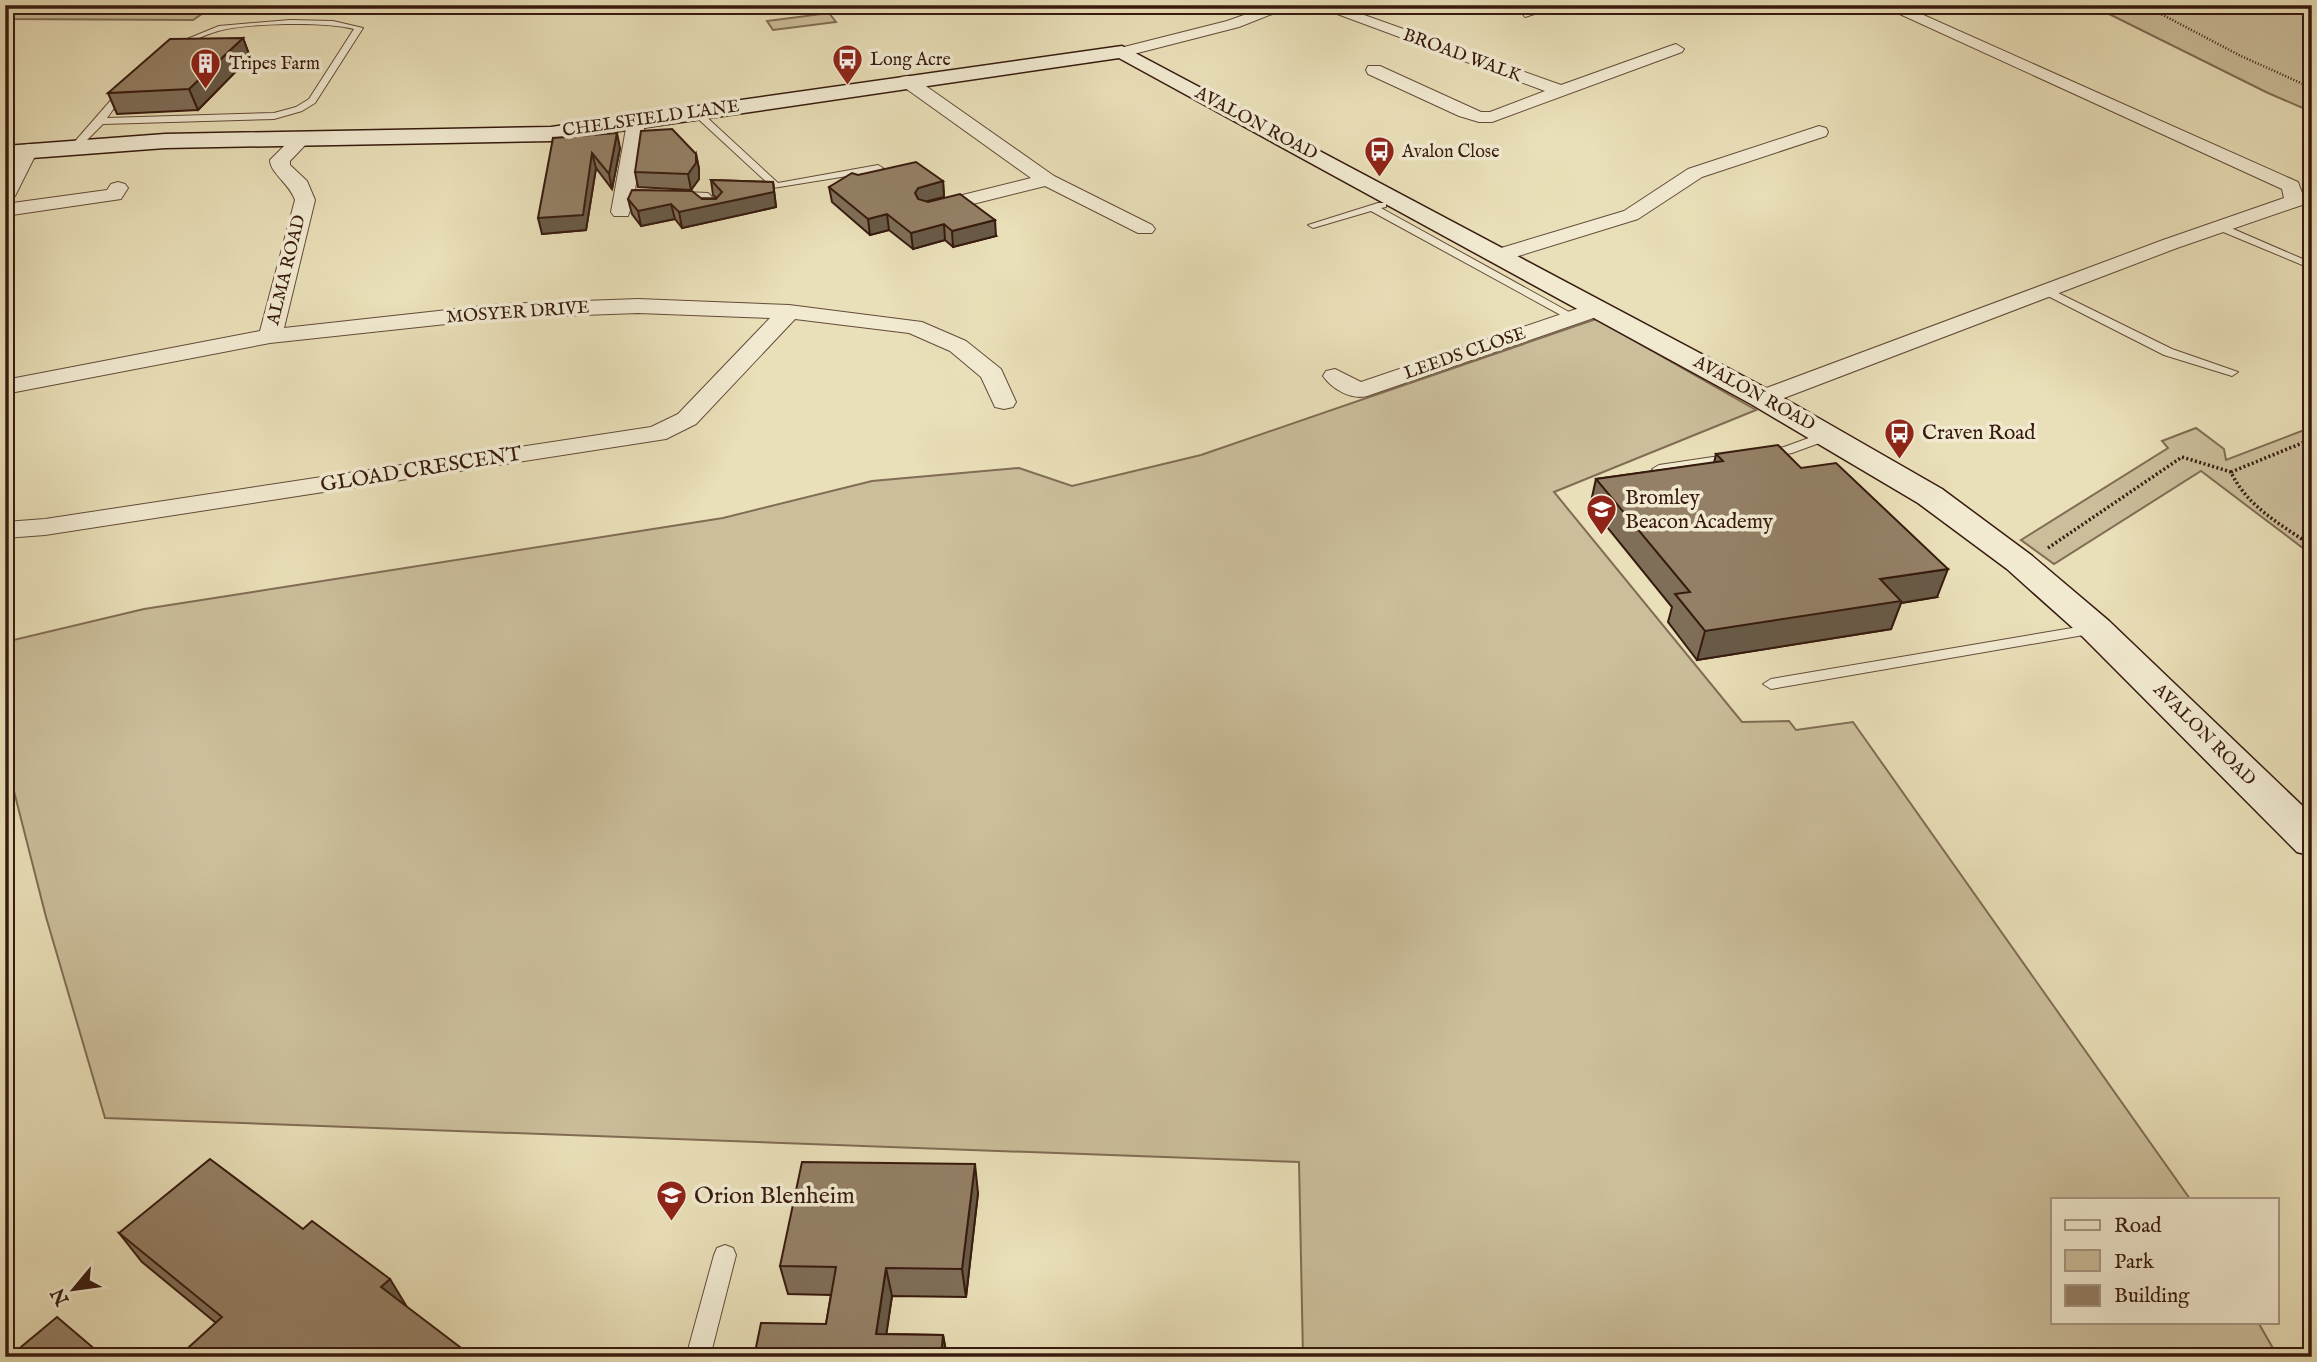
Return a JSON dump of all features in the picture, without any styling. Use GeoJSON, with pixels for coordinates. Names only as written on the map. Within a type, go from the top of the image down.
{"type":"FeatureCollection","features":[{"type":"Feature","properties":{"kind":"street","name":"CHELSFIELD LANE"},"geometry":{"type":"LineString","coordinates":[[5,153],[165,141],[551,134],[1122,52],[1233,24],[1287,5]]}},
{"type":"Feature","properties":{"kind":"street","name":"BROAD WALK"},"geometry":{"type":"LineString","coordinates":[[1321,5],[1563,92]]}},
{"type":"Feature","properties":{"kind":"street"},"geometry":{"type":"LineString","coordinates":[[1762,398],[2220,227],[2303,204],[2291,186],[1888,5]]}},
{"type":"Feature","properties":{"kind":"street","name":"BROAD WALK"},"geometry":{"type":"LineString","coordinates":[[1374,70],[1465,112],[1479,117],[1492,117],[1676,49]]}},
{"type":"Feature","properties":{"kind":"street","name":"AVALON ROAD"},"geometry":{"type":"LineString","coordinates":[[1122,52],[1385,204],[1499,256],[1585,313],[1762,398],[1930,496],[2019,562],[2096,629],[2312,841]]}},
{"type":"Feature","properties":{"kind":"street"},"geometry":{"type":"LineString","coordinates":[[907,81],[1047,180],[1145,229]]}},
{"type":"Feature","properties":{"kind":"street"},"geometry":{"type":"LineString","coordinates":[[636,123],[622,204],[701,197],[712,207]]}},
{"type":"Feature","properties":{"kind":"street"},"geometry":{"type":"LineString","coordinates":[[1499,256],[1631,215],[1695,173],[1819,132]]}},
{"type":"Feature","properties":{"kind":"street","name":"ALMA ROAD"},"geometry":{"type":"LineString","coordinates":[[270,336],[305,200],[300,185],[280,166],[280,160],[301,140]]}},
{"type":"Feature","properties":{"kind":"street"},"geometry":{"type":"LineString","coordinates":[[5,196],[29,150]]}},
{"type":"Feature","properties":{"kind":"street"},"geometry":{"type":"LineString","coordinates":[[929,209],[1047,180]]}},
{"type":"Feature","properties":{"kind":"street"},"geometry":{"type":"LineString","coordinates":[[5,210],[114,195],[117,188]]}},
{"type":"Feature","properties":{"kind":"street","name":"MOSYER DRIVE"},"geometry":{"type":"LineString","coordinates":[[5,387],[270,336],[502,311],[638,306],[789,312],[914,327],[958,346],[992,374],[1004,402]]}},
{"type":"Feature","properties":{"kind":"street","name":"GLOAD CRESCENT"},"geometry":{"type":"LineString","coordinates":[[5,530],[45,527],[657,434],[687,419],[789,312]]}},
{"type":"Feature","properties":{"kind":"street","name":"LEEDS CLOSE"},"geometry":{"type":"LineString","coordinates":[[1335,376],[1358,391],[1585,313]]}},
{"type":"Feature","properties":{"kind":"lane"},"geometry":{"type":"LineString","coordinates":[[5,6],[25,5]]}},
{"type":"Feature","properties":{"kind":"lane"},"geometry":{"type":"LineString","coordinates":[[1525,15],[1543,10],[1529,5]]}},
{"type":"Feature","properties":{"kind":"lane"},"geometry":{"type":"LineString","coordinates":[[100,121],[274,116],[299,110],[312,101],[359,28],[343,25],[268,23],[228,26],[212,30],[165,52]]}},
{"type":"Feature","properties":{"kind":"lane"},"geometry":{"type":"LineString","coordinates":[[76,146],[100,121],[125,86],[134,79]]}},
{"type":"Feature","properties":{"kind":"lane"},"geometry":{"type":"LineString","coordinates":[[698,114],[776,186],[878,168]]}},
{"type":"Feature","properties":{"kind":"lane"},"geometry":{"type":"LineString","coordinates":[[1313,225],[1385,204],[1585,313]]}},
{"type":"Feature","properties":{"kind":"lane"},"geometry":{"type":"LineString","coordinates":[[2220,227],[2310,266]]}},
{"type":"Feature","properties":{"kind":"lane"},"geometry":{"type":"LineString","coordinates":[[2046,291],[2168,352],[2232,372]]}},
{"type":"Feature","properties":{"kind":"lane"},"geometry":{"type":"LineString","coordinates":[[1659,469],[1787,450],[1829,435]]}},
{"type":"Feature","properties":{"kind":"lane"},"geometry":{"type":"LineString","coordinates":[[1771,684],[2096,629]]}},
{"type":"Feature","properties":{"kind":"lane"},"geometry":{"type":"LineString","coordinates":[[698,1357],[725,1255]]}},
{"type":"Feature","properties":{"kind":"path"},"geometry":{"type":"LineString","coordinates":[[2152,5],[2172,12],[2161,14],[2241,56],[2312,88]]}},
{"type":"Feature","properties":{"kind":"path"},"geometry":{"type":"LineString","coordinates":[[2043,552],[2182,457],[2231,472],[2312,439]]}},
{"type":"Feature","properties":{"kind":"path"},"geometry":{"type":"LineString","coordinates":[[2231,472],[2235,486],[2250,500],[2312,546]]}},
{"type":"Feature","properties":{"kind":"green space"},"geometry":{"type":"Polygon","coordinates":[[[5,5],[215,5],[193,20],[5,19],[5,5]]]}},
{"type":"Feature","properties":{"kind":"green space"},"geometry":{"type":"Polygon","coordinates":[[[2091,5],[2312,5],[2312,112],[2268,93],[2091,5]]]}},
{"type":"Feature","properties":{"kind":"green space"},"geometry":{"type":"Polygon","coordinates":[[[829,13],[836,22],[773,30],[767,21],[829,13]]]}},
{"type":"Feature","properties":{"kind":"green space"},"geometry":{"type":"Polygon","coordinates":[[[1596,319],[1756,410],[1554,492],[1742,722],[1789,721],[1796,730],[1853,722],[2189,1198],[2051,1198],[2051,1324],[2259,1324],[2278,1357],[1303,1357],[1299,1162],[105,1118],[46,917],[5,756],[5,642],[144,609],[723,518],[872,481],[1019,468],[1072,486],[1201,455],[1596,319]]]}},
{"type":"Feature","properties":{"kind":"green space"},"geometry":{"type":"Polygon","coordinates":[[[2312,427],[2312,555],[2201,471],[2054,564],[2021,540],[2168,448],[2162,441],[2196,428],[2224,449],[2226,460],[2312,427]]]}},
{"type":"Feature","properties":{"kind":"building"},"geometry":{"type":"Polygon","coordinates":[[[243,38],[189,89],[108,93],[170,39],[243,38]]]}},
{"type":"Feature","properties":{"kind":"building"},"geometry":{"type":"Polygon","coordinates":[[[672,129],[696,154],[696,163],[688,174],[635,172],[641,131],[672,129]]]}},
{"type":"Feature","properties":{"kind":"building"},"geometry":{"type":"Polygon","coordinates":[[[617,133],[609,174],[592,153],[583,215],[538,218],[553,138],[617,133]]]}},
{"type":"Feature","properties":{"kind":"building"},"geometry":{"type":"Polygon","coordinates":[[[916,162],[943,181],[918,188],[915,193],[918,199],[928,202],[960,194],[995,220],[952,231],[944,224],[911,233],[887,214],[868,219],[829,187],[852,173],[858,175],[916,162]]]}},
{"type":"Feature","properties":{"kind":"building"},"geometry":{"type":"Polygon","coordinates":[[[711,180],[773,182],[774,192],[679,212],[671,204],[638,211],[628,199],[632,190],[692,191],[702,199],[716,199],[722,192],[711,180]]]}},
{"type":"Feature","properties":{"kind":"building"},"geometry":{"type":"Polygon","coordinates":[[[1778,445],[1801,468],[1836,463],[1948,569],[1880,579],[1901,601],[1705,631],[1675,594],[1690,592],[1596,479],[1723,461],[1716,454],[1778,445]]]}},
{"type":"Feature","properties":{"kind":"building"},"geometry":{"type":"Polygon","coordinates":[[[210,1159],[303,1229],[312,1221],[390,1279],[381,1287],[473,1357],[178,1357],[222,1317],[119,1233],[210,1159]]]}},
{"type":"Feature","properties":{"kind":"building"},"geometry":{"type":"Polygon","coordinates":[[[802,1162],[975,1164],[962,1269],[886,1268],[876,1334],[943,1335],[941,1357],[754,1357],[761,1323],[826,1324],[836,1267],[780,1266],[802,1162]]]}},
{"type":"Feature","properties":{"kind":"building"},"geometry":{"type":"Polygon","coordinates":[[[57,1317],[104,1357],[9,1357],[57,1317]]]}},
{"type":"Feature","properties":{"kind":"place","name":"Long Acre"},"geometry":{"type":"Point","coordinates":[847,87]}},
{"type":"Feature","properties":{"kind":"place","name":"Tripes Farm"},"geometry":{"type":"Point","coordinates":[206,91]}},
{"type":"Feature","properties":{"kind":"place","name":"Avalon Close"},"geometry":{"type":"Point","coordinates":[1379,179]}},
{"type":"Feature","properties":{"kind":"place","name":"Craven Road"},"geometry":{"type":"Point","coordinates":[1899,460]}},
{"type":"Feature","properties":{"kind":"place","name":"Bromley Beacon Academy"},"geometry":{"type":"Point","coordinates":[1602,537]}},
{"type":"Feature","properties":{"kind":"place","name":"Orion Blenheim"},"geometry":{"type":"Point","coordinates":[671,1223]}}]}
